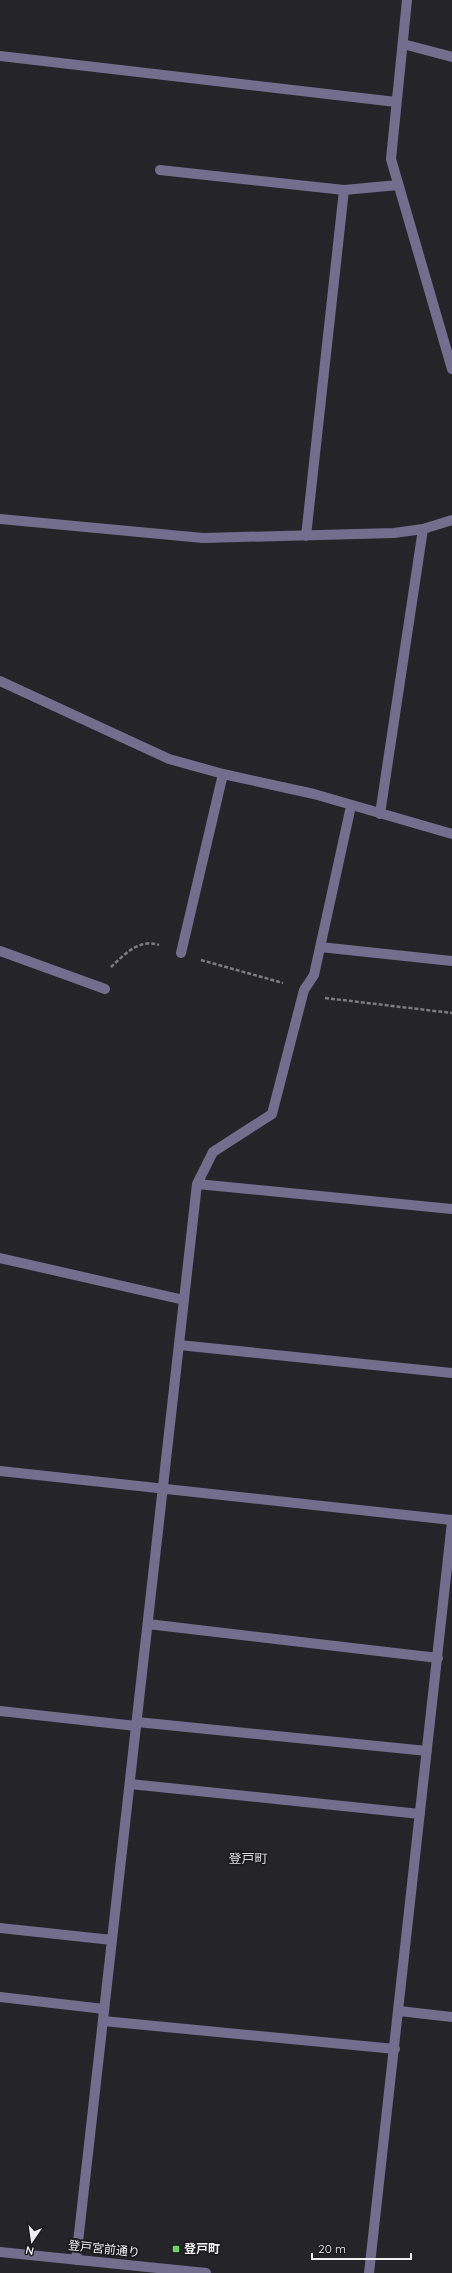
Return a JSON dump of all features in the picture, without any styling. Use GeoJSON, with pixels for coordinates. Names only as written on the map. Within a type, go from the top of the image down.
{"type":"FeatureCollection","features":[{"type":"Feature","properties":{"kind":"street"},"geometry":{"type":"LineString","coordinates":[[407,0],[390,159],[452,369]]}},
{"type":"Feature","properties":{"kind":"street"},"geometry":{"type":"LineString","coordinates":[[402,44],[452,57]]}},
{"type":"Feature","properties":{"kind":"street"},"geometry":{"type":"LineString","coordinates":[[0,56],[396,102]]}},
{"type":"Feature","properties":{"kind":"street"},"geometry":{"type":"LineString","coordinates":[[160,170],[344,190],[398,185]]}},
{"type":"Feature","properties":{"kind":"street"},"geometry":{"type":"LineString","coordinates":[[306,536],[344,190]]}},
{"type":"Feature","properties":{"kind":"street"},"geometry":{"type":"LineString","coordinates":[[0,518],[203,538],[394,533],[423,529],[452,520]]}},
{"type":"Feature","properties":{"kind":"street"},"geometry":{"type":"LineString","coordinates":[[380,814],[423,529]]}},
{"type":"Feature","properties":{"kind":"street"},"geometry":{"type":"LineString","coordinates":[[0,681],[169,759],[223,774],[314,794],[351,806],[452,834]]}},
{"type":"Feature","properties":{"kind":"street"},"geometry":{"type":"LineString","coordinates":[[181,953],[223,774]]}},
{"type":"Feature","properties":{"kind":"street"},"geometry":{"type":"LineString","coordinates":[[76,2260],[197,1184],[213,1152],[272,1114],[304,990],[314,975],[351,806]]}},
{"type":"Feature","properties":{"kind":"street"},"geometry":{"type":"LineString","coordinates":[[320,947],[452,961]]}},
{"type":"Feature","properties":{"kind":"street"},"geometry":{"type":"LineString","coordinates":[[0,951],[105,989]]}},
{"type":"Feature","properties":{"kind":"street"},"geometry":{"type":"LineString","coordinates":[[197,1184],[452,1209]]}},
{"type":"Feature","properties":{"kind":"street"},"geometry":{"type":"LineString","coordinates":[[0,1258],[184,1300]]}},
{"type":"Feature","properties":{"kind":"street"},"geometry":{"type":"LineString","coordinates":[[179,1345],[452,1373]]}},
{"type":"Feature","properties":{"kind":"street"},"geometry":{"type":"LineString","coordinates":[[0,1471],[452,1521],[395,2049],[369,2273]]}},
{"type":"Feature","properties":{"kind":"street"},"geometry":{"type":"LineString","coordinates":[[148,1624],[438,1658]]}},
{"type":"Feature","properties":{"kind":"street"},"geometry":{"type":"LineString","coordinates":[[0,1710],[427,1751]]}},
{"type":"Feature","properties":{"kind":"street"},"geometry":{"type":"LineString","coordinates":[[130,1784],[420,1814]]}},
{"type":"Feature","properties":{"kind":"street"},"geometry":{"type":"LineString","coordinates":[[0,1928],[112,1940]]}},
{"type":"Feature","properties":{"kind":"street"},"geometry":{"type":"LineString","coordinates":[[0,1997],[104,2009]]}},
{"type":"Feature","properties":{"kind":"street"},"geometry":{"type":"LineString","coordinates":[[399,2011],[452,2017]]}},
{"type":"Feature","properties":{"kind":"street"},"geometry":{"type":"LineString","coordinates":[[103,2021],[395,2049]]}},
{"type":"Feature","properties":{"kind":"street","name":"登戸宮前通り"},"geometry":{"type":"LineString","coordinates":[[0,2252],[206,2273]]}},
{"type":"Feature","properties":{"kind":"path"},"geometry":{"type":"LineString","coordinates":[[93,985],[134,946],[153,943],[219,966],[304,990],[321,997],[452,1013]]}},
{"type":"Feature","properties":{"kind":"place","name":"登戸町"},"geometry":{"type":"Point","coordinates":[176,2249]}},
{"type":"Feature","properties":{"kind":"district","name":"登戸町"},"geometry":{"type":"Point","coordinates":[248,1858]}}]}
